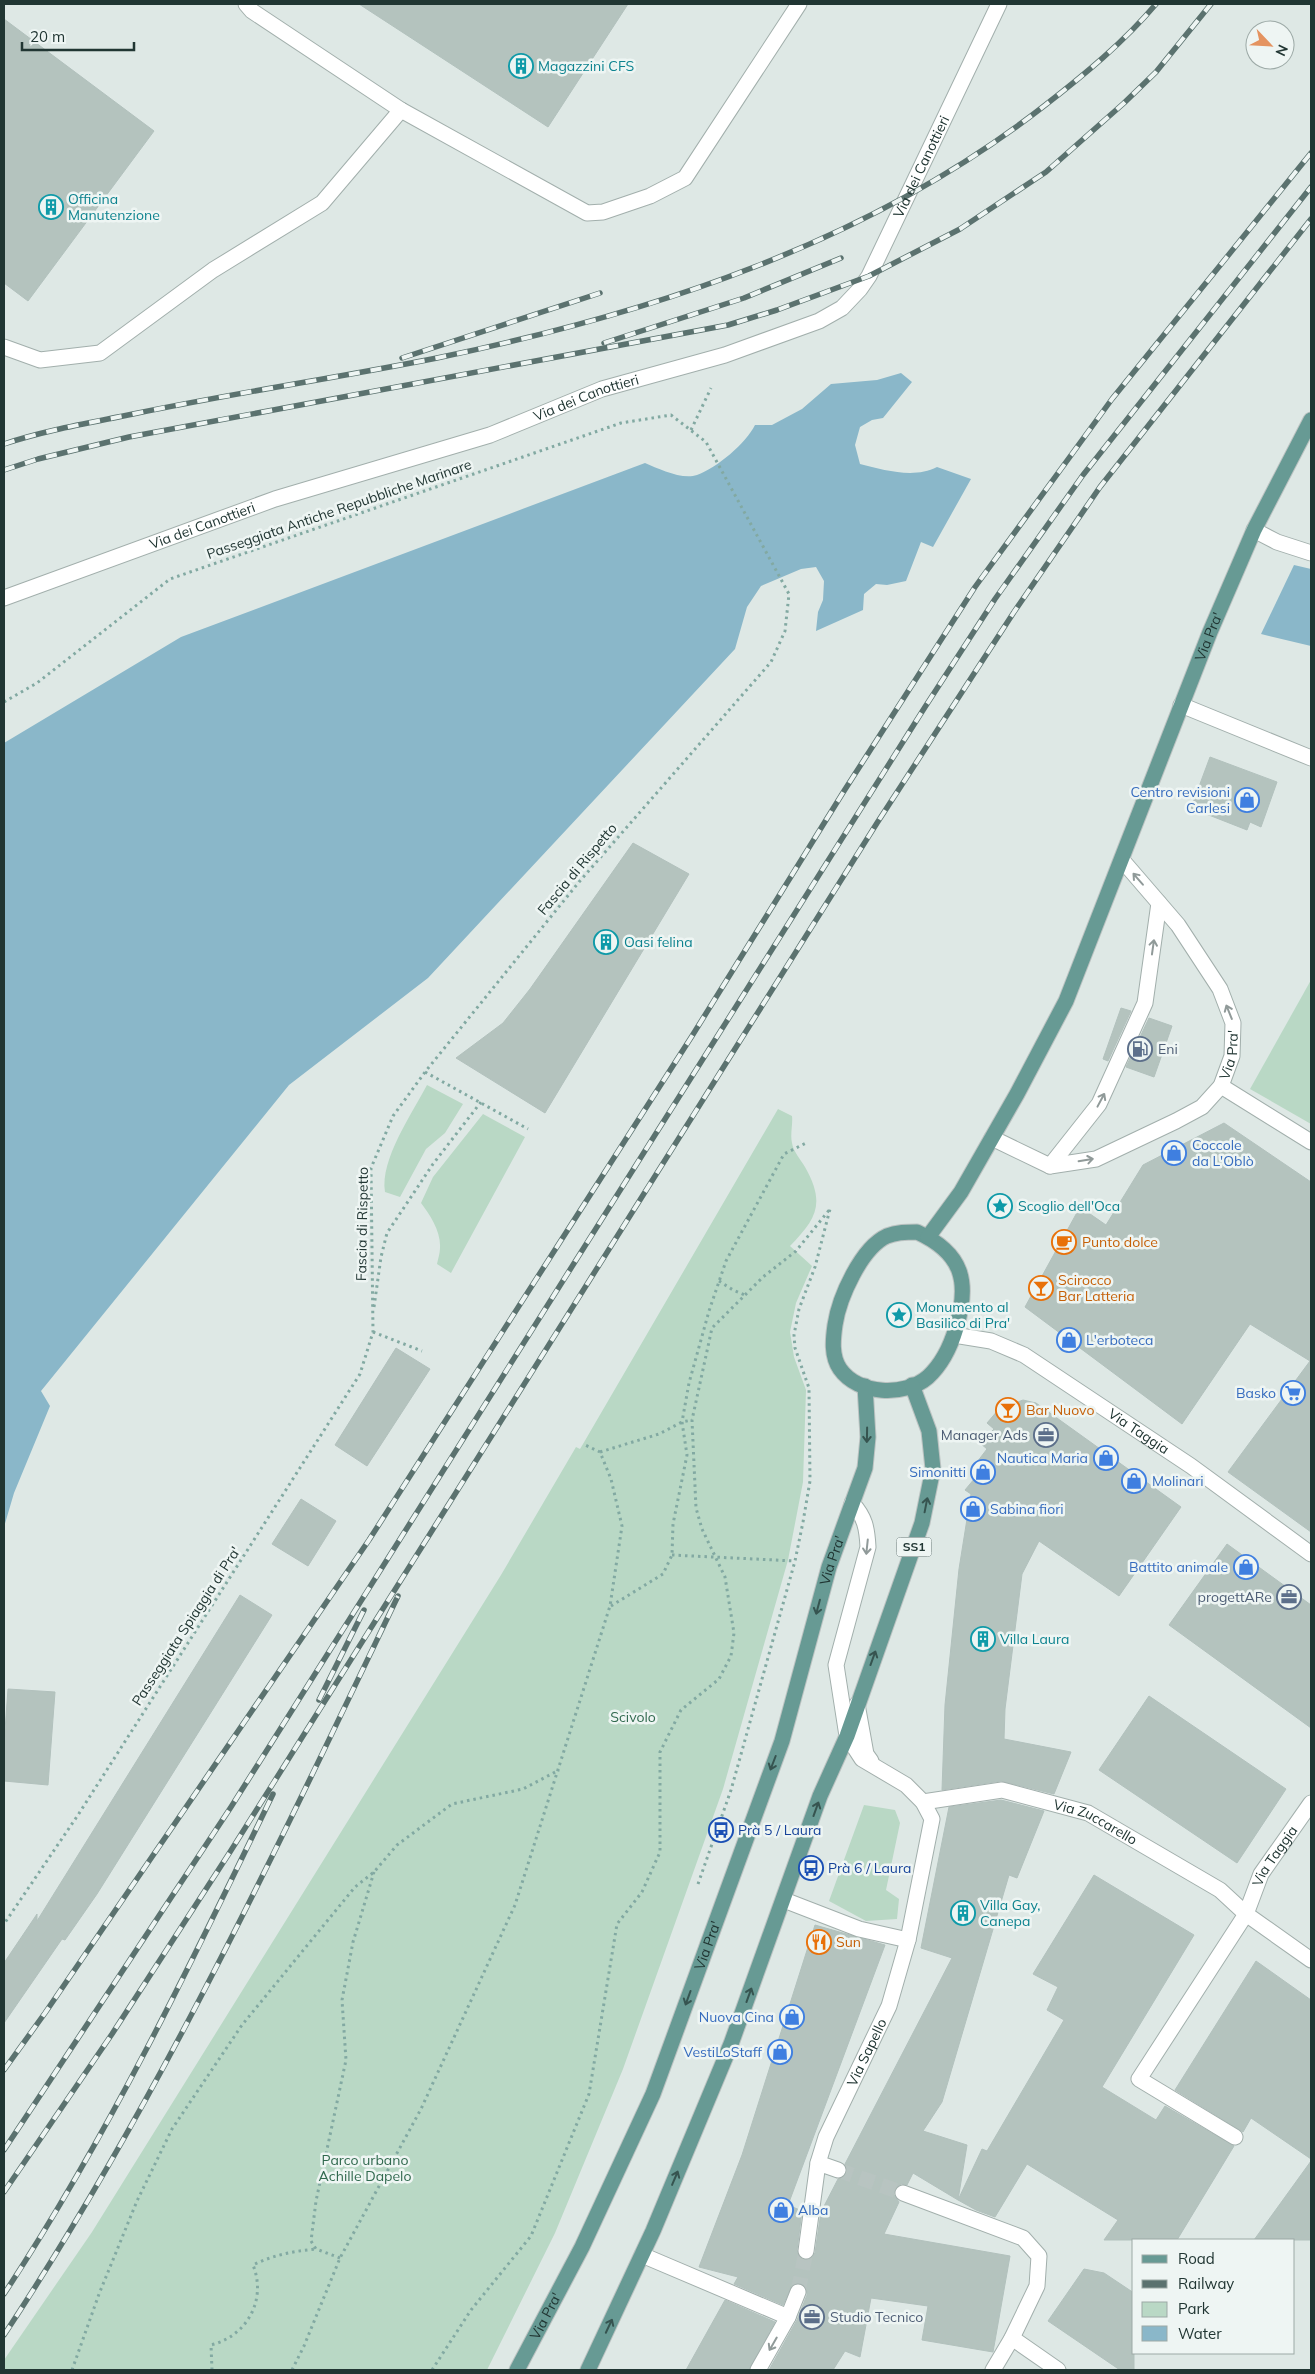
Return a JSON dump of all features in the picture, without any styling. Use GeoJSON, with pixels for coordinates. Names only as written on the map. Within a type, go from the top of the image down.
{"type":"FeatureCollection","features":[{"type":"Feature","properties":{"kind":"main road","name":"Via Pra'"},"geometry":{"type":"LineString","coordinates":[[928,1237],[961,1192],[1066,1001],[1210,632],[1251,537],[1311,420]]}},
{"type":"Feature","properties":{"kind":"main road"},"geometry":{"type":"LineString","coordinates":[[917,1232],[928,1237],[946,1252],[957,1266],[964,1292],[962,1310],[954,1335],[942,1361],[928,1378],[887,1392],[851,1380],[839,1368],[832,1344],[836,1315],[858,1265],[882,1239],[894,1233],[917,1232]]}},
{"type":"Feature","properties":{"kind":"main road","name":"SS1"},"geometry":{"type":"LineString","coordinates":[[848,1742],[857,1704],[922,1523],[933,1469],[929,1431],[912,1385]]}},
{"type":"Feature","properties":{"kind":"main road","name":"Via Pra'"},"geometry":{"type":"LineString","coordinates":[[517,2370],[582,2247],[653,2094],[782,1740],[830,1567],[865,1468],[868,1436],[865,1386]]}},
{"type":"Feature","properties":{"kind":"main road"},"geometry":{"type":"LineString","coordinates":[[588,2370],[642,2255],[731,2044],[820,1796],[848,1742]]}},
{"type":"Feature","properties":{"kind":"street"},"geometry":{"type":"LineString","coordinates":[[246,4],[252,11],[401,110],[587,213],[603,212],[650,196],[685,178],[800,4]]}},
{"type":"Feature","properties":{"kind":"street","name":"Via dei Canottieri"},"geometry":{"type":"LineString","coordinates":[[4,598],[274,499],[490,435],[602,389],[725,355],[819,320],[842,308],[860,289],[869,276],[910,194],[999,4]]}},
{"type":"Feature","properties":{"kind":"street"},"geometry":{"type":"LineString","coordinates":[[4,346],[40,360],[100,353],[213,270],[322,203],[401,110]]}},
{"type":"Feature","properties":{"kind":"street"},"geometry":{"type":"LineString","coordinates":[[1251,537],[1277,542],[1311,553]]}},
{"type":"Feature","properties":{"kind":"street"},"geometry":{"type":"LineString","coordinates":[[1180,706],[1311,758]]}},
{"type":"Feature","properties":{"kind":"street","name":"Via Pra'"},"geometry":{"type":"LineString","coordinates":[[1050,1166],[1096,1159],[1176,1122],[1202,1107],[1221,1086],[1232,1056],[1233,1022],[1220,989],[1178,925],[1122,860]]}},
{"type":"Feature","properties":{"kind":"street"},"geometry":{"type":"LineString","coordinates":[[992,1138],[1050,1166],[1099,1104],[1145,1002],[1159,903]]}},
{"type":"Feature","properties":{"kind":"street"},"geometry":{"type":"LineString","coordinates":[[1221,1086],[1311,1142]]}},
{"type":"Feature","properties":{"kind":"street","name":"Via Taggia"},"geometry":{"type":"LineString","coordinates":[[954,1335],[991,1341],[1024,1354],[1191,1466],[1311,1554]]}},
{"type":"Feature","properties":{"kind":"street","name":"Via Pra'"},"geometry":{"type":"LineString","coordinates":[[848,1742],[836,1665],[868,1547],[867,1528],[863,1515],[852,1503]]}},
{"type":"Feature","properties":{"kind":"street"},"geometry":{"type":"LineString","coordinates":[[857,1704],[866,1754],[875,1766]]}},
{"type":"Feature","properties":{"kind":"street"},"geometry":{"type":"LineString","coordinates":[[848,1742],[862,1759],[906,1785],[923,1802]]}},
{"type":"Feature","properties":{"kind":"street","name":"Via Zuccarello"},"geometry":{"type":"LineString","coordinates":[[923,1802],[1002,1790],[1088,1813],[1220,1890],[1246,1914],[1311,1960]]}},
{"type":"Feature","properties":{"kind":"street","name":"Via Sapello"},"geometry":{"type":"LineString","coordinates":[[806,2251],[818,2163],[826,2137],[889,2006],[908,1940],[932,1819],[923,1802]]}},
{"type":"Feature","properties":{"kind":"street","name":"Via Taggia"},"geometry":{"type":"LineString","coordinates":[[1246,1914],[1262,1874],[1311,1803]]}},
{"type":"Feature","properties":{"kind":"street"},"geometry":{"type":"LineString","coordinates":[[784,1900],[859,1929],[908,1940]]}},
{"type":"Feature","properties":{"kind":"street"},"geometry":{"type":"LineString","coordinates":[[1235,2137],[1139,2079],[1246,1914]]}},
{"type":"Feature","properties":{"kind":"street"},"geometry":{"type":"LineString","coordinates":[[818,2163],[838,2170]]}},
{"type":"Feature","properties":{"kind":"street"},"geometry":{"type":"LineString","coordinates":[[903,2194],[1023,2238],[1039,2256],[1037,2286],[1012,2338],[993,2370]]}},
{"type":"Feature","properties":{"kind":"street"},"geometry":{"type":"LineString","coordinates":[[642,2255],[788,2317]]}},
{"type":"Feature","properties":{"kind":"street"},"geometry":{"type":"LineString","coordinates":[[758,2370],[788,2317],[798,2292]]}},
{"type":"Feature","properties":{"kind":"street"},"geometry":{"type":"LineString","coordinates":[[1012,2338],[1058,2370]]}},
{"type":"Feature","properties":{"kind":"path"},"geometry":{"type":"LineString","coordinates":[[690,430],[725,355]]}},
{"type":"Feature","properties":{"kind":"path","name":"Passeggiata Antiche Repubbliche Marinare"},"geometry":{"type":"LineString","coordinates":[[4,702],[37,683],[170,579],[621,423],[671,415],[706,442]]}},
{"type":"Feature","properties":{"kind":"path","name":"Fascia di Rispetto"},"geometry":{"type":"LineString","coordinates":[[373,1332],[371,1168],[393,1116],[425,1072],[579,882],[771,662],[785,631],[789,594],[706,442]]}},
{"type":"Feature","properties":{"kind":"path"},"geometry":{"type":"LineString","coordinates":[[425,1072],[528,1129]]}},
{"type":"Feature","properties":{"kind":"path"},"geometry":{"type":"LineString","coordinates":[[373,1314],[379,1283],[380,1257],[387,1233],[434,1164],[481,1102]]}},
{"type":"Feature","properties":{"kind":"path"},"geometry":{"type":"LineString","coordinates":[[610,1606],[663,1574],[672,1555],[673,1524],[686,1455],[682,1422],[689,1383],[719,1281],[726,1261],[784,1154],[806,1143]]}},
{"type":"Feature","properties":{"kind":"path"},"geometry":{"type":"LineString","coordinates":[[432,2370],[471,2310],[530,2236],[589,2094],[617,1924],[642,1892],[660,1852],[660,1752],[681,1710],[718,1678],[731,1656],[734,1632],[725,1577],[702,1529],[696,1508],[692,1420],[712,1328],[763,1277],[796,1251],[830,1209],[815,1268],[799,1309],[794,1334],[795,1348],[809,1388],[810,1480],[795,1561],[731,1790],[696,1890]]}},
{"type":"Feature","properties":{"kind":"path"},"geometry":{"type":"LineString","coordinates":[[719,1281],[745,1295]]}},
{"type":"Feature","properties":{"kind":"path"},"geometry":{"type":"LineString","coordinates":[[373,1332],[422,1351]]}},
{"type":"Feature","properties":{"kind":"path","name":"Passeggiata Spiaggia di Pra'"},"geometry":{"type":"LineString","coordinates":[[4,1924],[78,1815],[360,1374],[373,1332]]}},
{"type":"Feature","properties":{"kind":"path"},"geometry":{"type":"LineString","coordinates":[[583,1444],[600,1452],[658,1434],[682,1422],[692,1420]]}},
{"type":"Feature","properties":{"kind":"path"},"geometry":{"type":"LineString","coordinates":[[292,2370],[304,2346],[340,2258],[421,2109],[515,1905],[610,1606],[622,1526],[611,1479],[600,1452]]}},
{"type":"Feature","properties":{"kind":"path"},"geometry":{"type":"LineString","coordinates":[[672,1555],[795,1561]]}},
{"type":"Feature","properties":{"kind":"path"},"geometry":{"type":"LineString","coordinates":[[72,2370],[99,2294],[133,2209],[172,2129],[242,2025],[355,1887],[374,1872],[397,1845],[452,1804],[523,1789],[559,1769]]}},
{"type":"Feature","properties":{"kind":"path"},"geometry":{"type":"LineString","coordinates":[[316,2249],[311,2241],[316,2201],[346,2060],[342,2000],[353,1942],[374,1872]]}},
{"type":"Feature","properties":{"kind":"path"},"geometry":{"type":"LineString","coordinates":[[212,2370],[211,2345],[231,2337],[244,2327],[252,2314],[257,2299],[258,2283],[253,2265],[265,2259],[316,2249],[340,2258]]}},
{"type":"Feature","properties":{"kind":"green space"},"geometry":{"type":"Polygon","coordinates":[[[1311,980],[1311,1124],[1250,1089],[1311,980]]]}},
{"type":"Feature","properties":{"kind":"green space"},"geometry":{"type":"Polygon","coordinates":[[[427,1085],[463,1104],[445,1133],[426,1149],[400,1197],[385,1192],[387,1165],[398,1137],[427,1085]]]}},
{"type":"Feature","properties":{"kind":"green space","name":"Parco urbano Achille Dapelo"},"geometry":{"type":"Polygon","coordinates":[[[778,1109],[792,1116],[791,1137],[793,1146],[811,1180],[816,1201],[812,1219],[790,1246],[812,1266],[796,1303],[790,1332],[794,1357],[806,1390],[803,1482],[788,1560],[723,1789],[623,2069],[555,2233],[487,2370],[4,2370],[4,2360],[92,2232],[501,1575],[576,1447],[580,1449],[778,1109]]]}},
{"type":"Feature","properties":{"kind":"green space"},"geometry":{"type":"Polygon","coordinates":[[[483,1114],[525,1137],[451,1273],[437,1264],[440,1250],[439,1235],[421,1203],[433,1177],[483,1114]]]}},
{"type":"Feature","properties":{"kind":"green space"},"geometry":{"type":"Polygon","coordinates":[[[864,1805],[895,1810],[900,1823],[886,1890],[899,1899],[897,1919],[866,1921],[829,1901],[864,1805]]]}},
{"type":"Feature","properties":{"kind":"water"},"geometry":{"type":"Polygon","coordinates":[[[901,373],[912,382],[883,418],[872,420],[860,427],[855,445],[860,464],[889,471],[909,473],[928,471],[937,467],[971,479],[933,547],[921,542],[906,581],[887,585],[876,584],[864,594],[863,610],[816,631],[818,612],[823,600],[824,581],[816,567],[801,569],[761,586],[747,607],[735,649],[428,978],[289,1085],[41,1391],[50,1406],[14,1493],[4,1527],[4,743],[181,637],[645,463],[678,475],[697,475],[722,461],[738,447],[755,425],[772,425],[802,409],[831,384],[877,380],[901,373]]]}},
{"type":"Feature","properties":{"kind":"water"},"geometry":{"type":"Polygon","coordinates":[[[1294,565],[1311,569],[1311,646],[1261,634],[1294,565]]]}},
{"type":"Feature","properties":{"kind":"building","name":"Magazzini CFS"},"geometry":{"type":"Polygon","coordinates":[[[359,4],[628,4],[548,127],[359,4]]]}},
{"type":"Feature","properties":{"kind":"building","name":"Officina Manutenzione"},"geometry":{"type":"Polygon","coordinates":[[[4,19],[154,131],[28,301],[4,283],[4,19]]]}},
{"type":"Feature","properties":{"kind":"building","name":"Centro revisioni Carlesi"},"geometry":{"type":"Polygon","coordinates":[[[1210,757],[1277,782],[1261,827],[1250,822],[1247,830],[1191,808],[1210,757]]]}},
{"type":"Feature","properties":{"kind":"building","name":"Oasi felina"},"geometry":{"type":"Polygon","coordinates":[[[633,843],[689,874],[545,1113],[456,1058],[503,1023],[530,989],[633,843]]]}},
{"type":"Feature","properties":{"kind":"building"},"geometry":{"type":"Polygon","coordinates":[[[1121,1008],[1131,1011],[1108,1061],[1103,1059],[1121,1008]]]}},
{"type":"Feature","properties":{"kind":"building"},"geometry":{"type":"Polygon","coordinates":[[[1149,1018],[1172,1026],[1154,1077],[1126,1067],[1149,1018]]]}},
{"type":"Feature","properties":{"kind":"building"},"geometry":{"type":"Polygon","coordinates":[[[1224,1123],[1311,1182],[1311,1532],[1228,1472],[1310,1361],[1250,1324],[1182,1424],[1025,1307],[1080,1207],[1106,1225],[1143,1165],[1224,1123]]]}},
{"type":"Feature","properties":{"kind":"building"},"geometry":{"type":"Polygon","coordinates":[[[396,1348],[430,1369],[367,1466],[335,1445],[396,1348]]]}},
{"type":"Feature","properties":{"kind":"building"},"geometry":{"type":"Polygon","coordinates":[[[1023,1400],[1036,1403],[1181,1507],[1119,1596],[1039,1541],[1022,1574],[1005,1709],[1004,1739],[1071,1752],[1054,1794],[1001,1781],[942,1790],[945,1705],[959,1569],[971,1494],[965,1490],[980,1472],[974,1466],[987,1449],[980,1443],[994,1429],[987,1423],[999,1409],[1023,1400]]]}},
{"type":"Feature","properties":{"kind":"building"},"geometry":{"type":"Polygon","coordinates":[[[301,1499],[336,1521],[308,1566],[272,1544],[301,1499]]]}},
{"type":"Feature","properties":{"kind":"building"},"geometry":{"type":"Polygon","coordinates":[[[1227,1544],[1311,1605],[1311,1728],[1169,1625],[1227,1544]]]}},
{"type":"Feature","properties":{"kind":"building"},"geometry":{"type":"Polygon","coordinates":[[[240,1595],[272,1615],[97,1894],[65,1940],[62,1939],[4,2023],[4,1963],[37,1914],[37,1921],[240,1595]]]}},
{"type":"Feature","properties":{"kind":"building"},"geometry":{"type":"Polygon","coordinates":[[[8,1689],[55,1692],[48,1785],[4,1781],[4,1744],[8,1689]]]}},
{"type":"Feature","properties":{"kind":"building"},"geometry":{"type":"Polygon","coordinates":[[[1149,1696],[1286,1789],[1237,1863],[1099,1770],[1149,1696]]]}},
{"type":"Feature","properties":{"kind":"building"},"geometry":{"type":"Polygon","coordinates":[[[1001,1800],[1044,1811],[1017,1878],[1009,1875],[942,2102],[923,2131],[967,2145],[958,2200],[913,2173],[907,2185],[901,2184],[894,2189],[894,2195],[899,2202],[884,2234],[1010,2256],[993,2352],[922,2340],[928,2306],[871,2298],[860,2357],[845,2351],[833,2370],[769,2370],[797,2320],[807,2295],[806,2287],[797,2283],[792,2285],[783,2305],[734,2284],[738,2277],[699,2267],[742,2155],[815,1925],[885,1945],[788,2205],[802,2211],[797,2250],[800,2258],[805,2260],[810,2259],[815,2253],[821,2212],[838,2179],[847,2174],[845,2164],[952,1958],[921,1948],[949,1807],[1001,1800]]]}},
{"type":"Feature","properties":{"kind":"building"},"geometry":{"type":"Polygon","coordinates":[[[1094,1875],[1194,1935],[1102,2087],[1156,2120],[1165,2106],[1234,2146],[1178,2239],[1104,2240],[1118,2220],[1027,2164],[995,2217],[976,2210],[958,2200],[982,2149],[987,2151],[1064,2020],[1047,2010],[1058,1987],[1033,1974],[1094,1875]]]}},
{"type":"Feature","properties":{"kind":"building"},"geometry":{"type":"Polygon","coordinates":[[[1256,1961],[1311,2000],[1311,2159],[1251,2118],[1243,2132],[1175,2090],[1256,1961]]]}},
{"type":"Feature","properties":{"kind":"building"},"geometry":{"type":"Polygon","coordinates":[[[1311,2161],[1311,2240],[1255,2239],[1311,2161]]]}},
{"type":"Feature","properties":{"kind":"building"},"geometry":{"type":"Polygon","coordinates":[[[1084,2269],[1104,2273],[1132,2292],[1132,2354],[1134,2354],[1134,2370],[1120,2370],[1048,2321],[1084,2269]]]}},
{"type":"Feature","properties":{"kind":"building"},"geometry":{"type":"Polygon","coordinates":[[[725,2300],[775,2322],[749,2370],[686,2370],[725,2300]]]}},
{"type":"Feature","properties":{"kind":"tunnel"},"geometry":{"type":"LineString","coordinates":[[838,2170],[903,2193]]}},
{"type":"Feature","properties":{"kind":"tunnel"},"geometry":{"type":"LineString","coordinates":[[798,2292],[806,2251]]}},
{"type":"Feature","properties":{"kind":"railway"},"geometry":{"type":"LineString","coordinates":[[4,444],[84,424],[209,399],[437,358],[518,340],[678,295],[756,266],[832,234],[905,197],[976,154],[1044,106],[1089,70],[1131,32],[1156,4]]}},
{"type":"Feature","properties":{"kind":"railway"},"geometry":{"type":"LineString","coordinates":[[4,470],[38,459],[129,437],[728,325],[777,310],[869,276],[960,229],[1046,172],[1156,72],[1211,4]]}},
{"type":"Feature","properties":{"kind":"railway"},"geometry":{"type":"LineString","coordinates":[[4,2070],[369,1540],[692,1036],[844,791],[975,587],[1112,399],[1311,153]]}},
{"type":"Feature","properties":{"kind":"railway"},"geometry":{"type":"LineString","coordinates":[[4,2150],[231,1807],[995,599],[1083,475],[1311,187]]}},
{"type":"Feature","properties":{"kind":"railway"},"geometry":{"type":"LineString","coordinates":[[4,2192],[112,2034],[230,1852],[877,823],[1014,612],[1100,487],[1311,219]]}},
{"type":"Feature","properties":{"kind":"railway"},"geometry":{"type":"LineString","coordinates":[[604,343],[744,298],[841,258]]}},
{"type":"Feature","properties":{"kind":"railway"},"geometry":{"type":"LineString","coordinates":[[402,358],[600,293]]}},
{"type":"Feature","properties":{"kind":"railway"},"geometry":{"type":"LineString","coordinates":[[4,2335],[114,2157],[164,2065],[261,1879],[398,1596]]}},
{"type":"Feature","properties":{"kind":"railway"},"geometry":{"type":"LineString","coordinates":[[319,1700],[364,1610]]}},
{"type":"Feature","properties":{"kind":"railway"},"geometry":{"type":"LineString","coordinates":[[4,2294],[78,2173],[147,2048],[273,1794]]}},
{"type":"Feature","properties":{"kind":"place","name":"Magazzini CFS"},"geometry":{"type":"Point","coordinates":[521,66]}},
{"type":"Feature","properties":{"kind":"place","name":"Officina Manutenzione"},"geometry":{"type":"Point","coordinates":[51,207]}},
{"type":"Feature","properties":{"kind":"place","name":"Centro revisioni Carlesi"},"geometry":{"type":"Point","coordinates":[1247,800]}},
{"type":"Feature","properties":{"kind":"place","name":"Oasi felina"},"geometry":{"type":"Point","coordinates":[606,942]}},
{"type":"Feature","properties":{"kind":"place","name":"Eni"},"geometry":{"type":"Point","coordinates":[1140,1049]}},
{"type":"Feature","properties":{"kind":"place","name":"Coccole da L'Oblò"},"geometry":{"type":"Point","coordinates":[1174,1153]}},
{"type":"Feature","properties":{"kind":"place","name":"Scoglio dell'Oca"},"geometry":{"type":"Point","coordinates":[1000,1206]}},
{"type":"Feature","properties":{"kind":"place","name":"Punto dolce"},"geometry":{"type":"Point","coordinates":[1064,1242]}},
{"type":"Feature","properties":{"kind":"place","name":"Scirocco Bar Latteria"},"geometry":{"type":"Point","coordinates":[1041,1288]}},
{"type":"Feature","properties":{"kind":"place","name":"Monumento al Basilico di Pra'"},"geometry":{"type":"Point","coordinates":[899,1315]}},
{"type":"Feature","properties":{"kind":"place","name":"L'erboteca"},"geometry":{"type":"Point","coordinates":[1069,1340]}},
{"type":"Feature","properties":{"kind":"place","name":"Basko"},"geometry":{"type":"Point","coordinates":[1293,1393]}},
{"type":"Feature","properties":{"kind":"place","name":"Bar Nuovo"},"geometry":{"type":"Point","coordinates":[1008,1410]}},
{"type":"Feature","properties":{"kind":"place","name":"Manager Ads"},"geometry":{"type":"Point","coordinates":[1046,1435]}},
{"type":"Feature","properties":{"kind":"place","name":"Nautica Maria"},"geometry":{"type":"Point","coordinates":[1106,1458]}},
{"type":"Feature","properties":{"kind":"place","name":"Simonitti"},"geometry":{"type":"Point","coordinates":[983,1472]}},
{"type":"Feature","properties":{"kind":"place","name":"Molinari"},"geometry":{"type":"Point","coordinates":[1134,1481]}},
{"type":"Feature","properties":{"kind":"place","name":"Sabina fiori"},"geometry":{"type":"Point","coordinates":[973,1509]}},
{"type":"Feature","properties":{"kind":"place","name":"Battito animale"},"geometry":{"type":"Point","coordinates":[1246,1567]}},
{"type":"Feature","properties":{"kind":"place","name":"progettARe"},"geometry":{"type":"Point","coordinates":[1289,1597]}},
{"type":"Feature","properties":{"kind":"place","name":"Villa Laura"},"geometry":{"type":"Point","coordinates":[983,1639]}},
{"type":"Feature","properties":{"kind":"place","name":"Prà 5 / Laura"},"geometry":{"type":"Point","coordinates":[721,1830]}},
{"type":"Feature","properties":{"kind":"place","name":"Prà 6 / Laura"},"geometry":{"type":"Point","coordinates":[811,1868]}},
{"type":"Feature","properties":{"kind":"place","name":"Villa Gay, Canepa"},"geometry":{"type":"Point","coordinates":[963,1913]}},
{"type":"Feature","properties":{"kind":"place","name":"Sun"},"geometry":{"type":"Point","coordinates":[819,1942]}},
{"type":"Feature","properties":{"kind":"place","name":"Nuova Cina"},"geometry":{"type":"Point","coordinates":[792,2017]}},
{"type":"Feature","properties":{"kind":"place","name":"VestiLoStaff"},"geometry":{"type":"Point","coordinates":[780,2052]}},
{"type":"Feature","properties":{"kind":"place","name":"Alba"},"geometry":{"type":"Point","coordinates":[781,2210]}},
{"type":"Feature","properties":{"kind":"place","name":"Studio Tecnico"},"geometry":{"type":"Point","coordinates":[812,2317]}},
{"type":"Feature","properties":{"kind":"park label","name":"Scivolo"},"geometry":{"type":"Point","coordinates":[633,1717]}}]}
